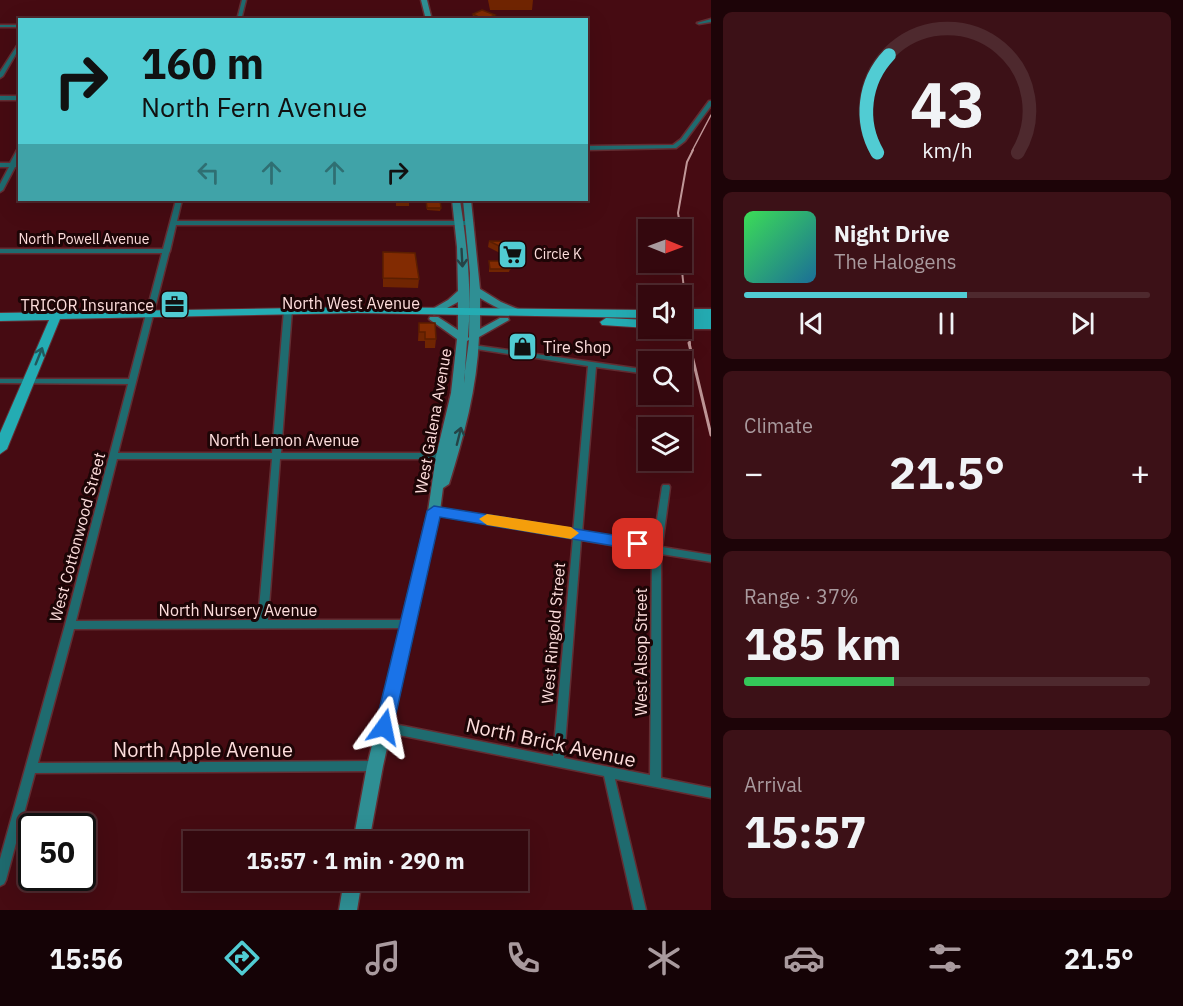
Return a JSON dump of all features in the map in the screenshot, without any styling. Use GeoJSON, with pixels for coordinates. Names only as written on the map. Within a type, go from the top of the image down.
{"type":"FeatureCollection","features":[{"type":"Feature","properties":{"kind":"main road"},"geometry":{"type":"LineString","coordinates":[[424,0],[428,18]]}},
{"type":"Feature","properties":{"kind":"main road"},"geometry":{"type":"LineString","coordinates":[[432,0],[436,18]]}},
{"type":"Feature","properties":{"kind":"main road","name":"West Galena Avenue"},"geometry":{"type":"LineString","coordinates":[[448,456],[464,339],[476,291],[465,223],[456,201]]}},
{"type":"Feature","properties":{"kind":"main road","name":"West Galena Avenue"},"geometry":{"type":"LineString","coordinates":[[363,831],[406,624],[448,456],[469,396],[476,341],[464,291],[467,201]]}},
{"type":"Feature","properties":{"kind":"main road"},"geometry":{"type":"LineString","coordinates":[[464,291],[434,315],[464,339]]}},
{"type":"Feature","properties":{"kind":"main road"},"geometry":{"type":"LineString","coordinates":[[476,291],[496,304],[520,312]]}},
{"type":"Feature","properties":{"kind":"main road","name":"North West Avenue"},"geometry":{"type":"LineString","coordinates":[[0,317],[471,315],[520,312],[638,314]]}},
{"type":"Feature","properties":{"kind":"main road"},"geometry":{"type":"LineString","coordinates":[[692,314],[711,314]]}},
{"type":"Feature","properties":{"kind":"main road","name":"North West Avenue"},"geometry":{"type":"LineString","coordinates":[[471,315],[504,320],[638,324]]}},
{"type":"Feature","properties":{"kind":"main road"},"geometry":{"type":"LineString","coordinates":[[0,449],[55,318]]}},
{"type":"Feature","properties":{"kind":"main road"},"geometry":{"type":"LineString","coordinates":[[476,341],[504,320]]}},
{"type":"Feature","properties":{"kind":"main road"},"geometry":{"type":"LineString","coordinates":[[692,324],[711,324]]}},
{"type":"Feature","properties":{"kind":"main road"},"geometry":{"type":"LineString","coordinates":[[348,910],[351,891]]}},
{"type":"Feature","properties":{"kind":"street"},"geometry":{"type":"LineString","coordinates":[[240,18],[244,0]]}},
{"type":"Feature","properties":{"kind":"street"},"geometry":{"type":"LineString","coordinates":[[699,23],[711,20]]}},
{"type":"Feature","properties":{"kind":"street"},"geometry":{"type":"LineString","coordinates":[[0,26],[18,26]]}},
{"type":"Feature","properties":{"kind":"street"},"geometry":{"type":"LineString","coordinates":[[0,76],[18,45]]}},
{"type":"Feature","properties":{"kind":"street"},"geometry":{"type":"LineString","coordinates":[[0,98],[18,98]]}},
{"type":"Feature","properties":{"kind":"street"},"geometry":{"type":"LineString","coordinates":[[588,148],[674,147],[684,140],[711,102]]}},
{"type":"Feature","properties":{"kind":"street"},"geometry":{"type":"LineString","coordinates":[[0,165],[16,165]]}},
{"type":"Feature","properties":{"kind":"street"},"geometry":{"type":"LineString","coordinates":[[0,190],[16,165]]}},
{"type":"Feature","properties":{"kind":"street","name":"West Cottonwood Street"},"geometry":{"type":"LineString","coordinates":[[0,880],[70,625],[179,201]]}},
{"type":"Feature","properties":{"kind":"street"},"geometry":{"type":"LineString","coordinates":[[174,222],[465,223]]}},
{"type":"Feature","properties":{"kind":"street","name":"North Powell Avenue"},"geometry":{"type":"LineString","coordinates":[[0,251],[167,251]]}},
{"type":"Feature","properties":{"kind":"street"},"geometry":{"type":"LineString","coordinates":[[263,624],[287,315]]}},
{"type":"Feature","properties":{"kind":"street"},"geometry":{"type":"LineString","coordinates":[[476,341],[638,371]]}},
{"type":"Feature","properties":{"kind":"street","name":"West Ringold Street"},"geometry":{"type":"LineString","coordinates":[[558,761],[592,364]]}},
{"type":"Feature","properties":{"kind":"street"},"geometry":{"type":"LineString","coordinates":[[0,381],[133,382]]}},
{"type":"Feature","properties":{"kind":"street","name":"North Lemon Avenue"},"geometry":{"type":"LineString","coordinates":[[114,456],[448,456]]}},
{"type":"Feature","properties":{"kind":"street","name":"West Alsop Street"},"geometry":{"type":"LineString","coordinates":[[655,782],[657,548],[666,487]]}},
{"type":"Feature","properties":{"kind":"street"},"geometry":{"type":"LineString","coordinates":[[434,511],[579,534],[711,559]]}},
{"type":"Feature","properties":{"kind":"street","name":"North Nursery Avenue"},"geometry":{"type":"LineString","coordinates":[[70,625],[406,624]]}},
{"type":"Feature","properties":{"kind":"street","name":"North Brick Avenue"},"geometry":{"type":"LineString","coordinates":[[384,727],[711,793]]}},
{"type":"Feature","properties":{"kind":"street","name":"North Apple Avenue"},"geometry":{"type":"LineString","coordinates":[[32,768],[375,766]]}},
{"type":"Feature","properties":{"kind":"street"},"geometry":{"type":"LineString","coordinates":[[608,772],[640,910]]}},
{"type":"Feature","properties":{"kind":"building"},"geometry":{"type":"Polygon","coordinates":[[[482,10],[495,15],[480,18],[473,14],[482,10]]]}},
{"type":"Feature","properties":{"kind":"building"},"geometry":{"type":"Polygon","coordinates":[[[426,201],[440,201],[441,208],[427,208],[426,201]]]}},
{"type":"Feature","properties":{"kind":"building"},"geometry":{"type":"Polygon","coordinates":[[[489,241],[523,242],[524,252],[509,251],[489,241]]]}},
{"type":"Feature","properties":{"kind":"building"},"geometry":{"type":"Polygon","coordinates":[[[383,252],[415,253],[419,279],[383,278],[383,252]]]}},
{"type":"Feature","properties":{"kind":"building"},"geometry":{"type":"Polygon","coordinates":[[[489,261],[508,261],[510,269],[490,269],[489,261]]]}},
{"type":"Feature","properties":{"kind":"building"},"geometry":{"type":"Polygon","coordinates":[[[419,323],[435,323],[436,339],[425,339],[425,332],[419,332],[419,323]]]}},
{"type":"Feature","properties":{"kind":"railway"},"geometry":{"type":"LineString","coordinates":[[692,151],[711,115]]}},
{"type":"Feature","properties":{"kind":"railway"},"geometry":{"type":"LineString","coordinates":[[679,219],[678,213],[687,162],[693,150]]}},
{"type":"Feature","properties":{"kind":"railway"},"geometry":{"type":"LineString","coordinates":[[682,273],[690,344]]}},
{"type":"Feature","properties":{"kind":"railway"},"geometry":{"type":"LineString","coordinates":[[689,343],[711,435]]}},
{"type":"Feature","properties":{"kind":"slow traffic"},"geometry":{"type":"LineString","coordinates":[[487,519],[571,533]]}},
{"type":"Feature","properties":{"kind":"place","name":"Circle K"},"geometry":{"type":"Point","coordinates":[513,254]}},
{"type":"Feature","properties":{"kind":"place","name":"TRICOR Insurance"},"geometry":{"type":"Point","coordinates":[175,305]}},
{"type":"Feature","properties":{"kind":"place","name":"Tire Shop"},"geometry":{"type":"Point","coordinates":[522,347]}},
{"type":"Feature","properties":{"kind":"route"},"geometry":{"type":"LineString","coordinates":[[384,727],[434,511],[638,544]]}}]}
